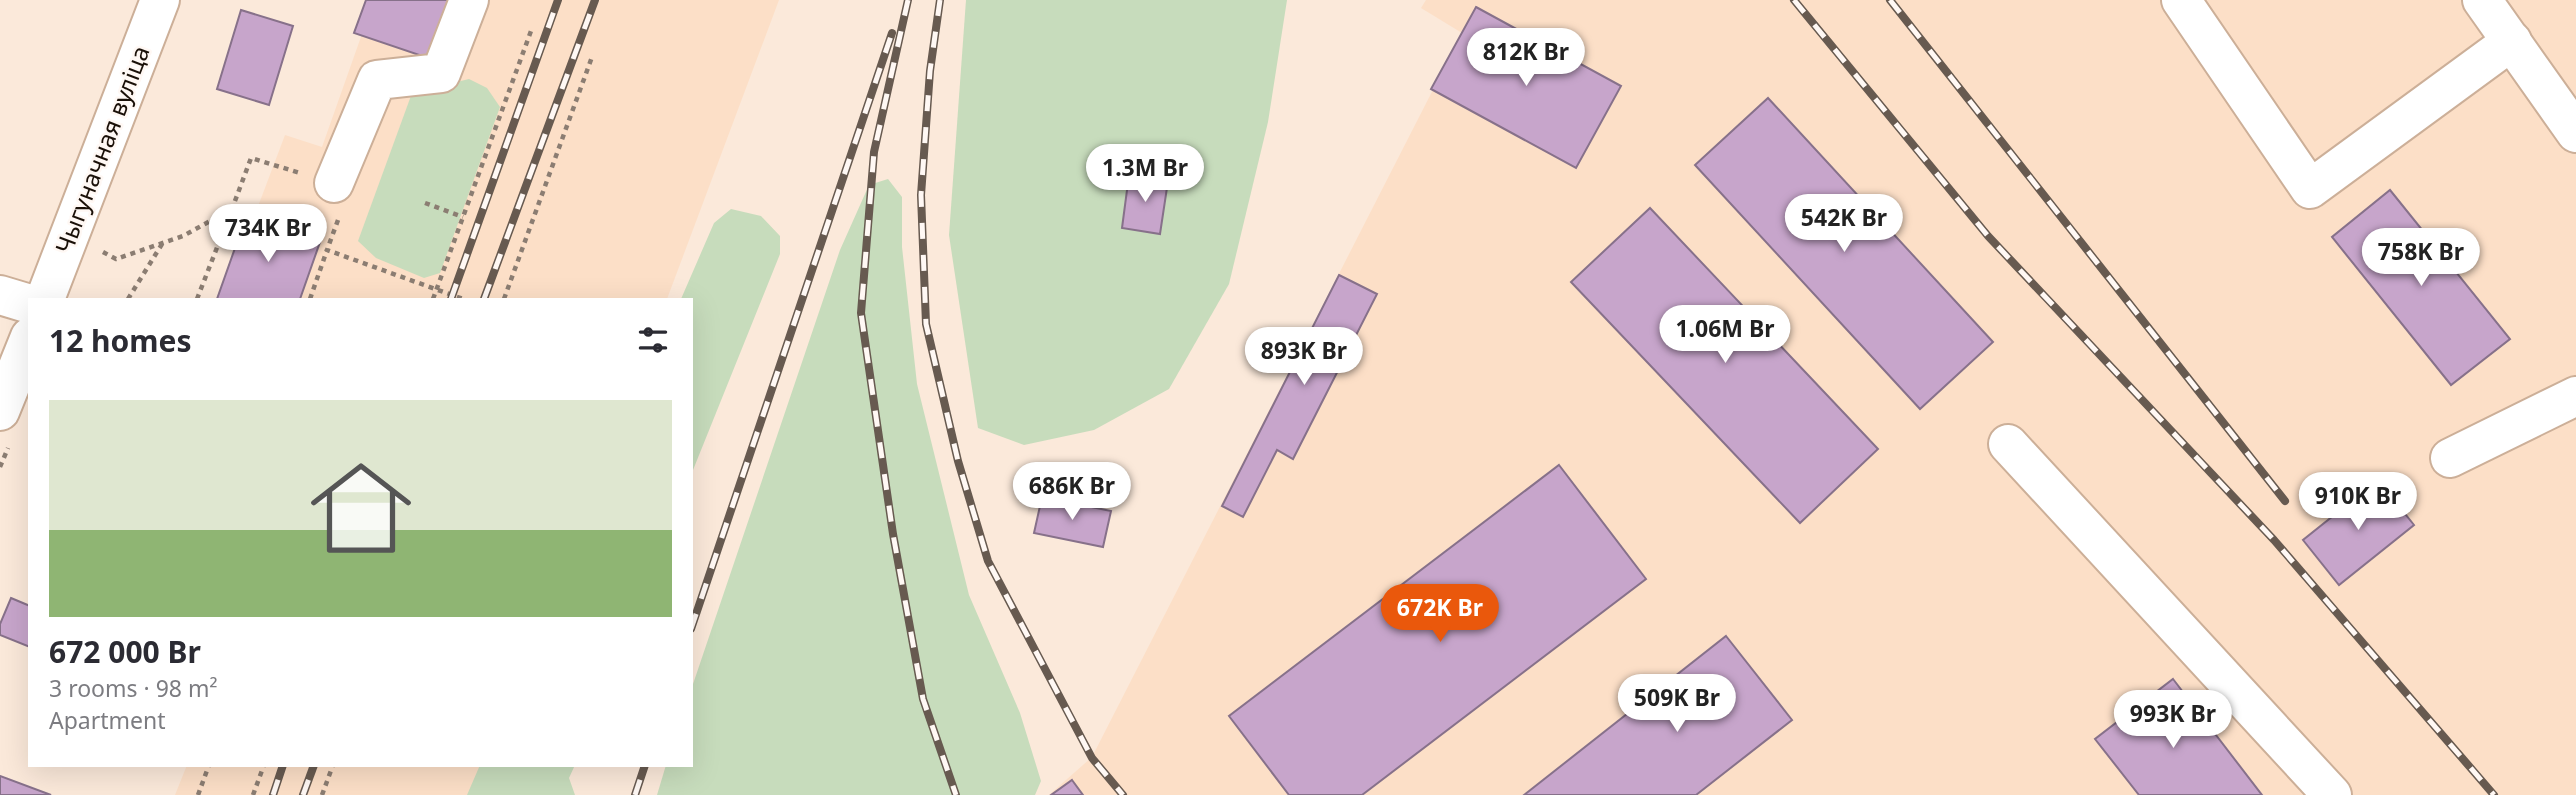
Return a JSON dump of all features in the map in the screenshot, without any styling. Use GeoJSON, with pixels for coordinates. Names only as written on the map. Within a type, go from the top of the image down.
{"type":"FeatureCollection","features":[{"type":"Feature","properties":{"kind":"street","name":"Чыгуначная вуліца"},"geometry":{"type":"LineString","coordinates":[[45,298],[160,0]]}},
{"type":"Feature","properties":{"kind":"street"},"geometry":{"type":"LineString","coordinates":[[334,183],[377,80],[441,73],[469,0]]}},
{"type":"Feature","properties":{"kind":"street"},"geometry":{"type":"LineString","coordinates":[[2181,0],[2310,189],[2512,41]]}},
{"type":"Feature","properties":{"kind":"street"},"geometry":{"type":"LineString","coordinates":[[2482,0],[2576,133]]}},
{"type":"Feature","properties":{"kind":"street"},"geometry":{"type":"LineString","coordinates":[[0,295],[28,303]]}},
{"type":"Feature","properties":{"kind":"street"},"geometry":{"type":"LineString","coordinates":[[0,411],[28,342]]}},
{"type":"Feature","properties":{"kind":"street"},"geometry":{"type":"LineString","coordinates":[[2450,457],[2576,396]]}},
{"type":"Feature","properties":{"kind":"street"},"geometry":{"type":"LineString","coordinates":[[2008,444],[2332,795]]}},
{"type":"Feature","properties":{"kind":"path"},"geometry":{"type":"LineString","coordinates":[[433,298],[531,31]]}},
{"type":"Feature","properties":{"kind":"path"},"geometry":{"type":"LineString","coordinates":[[504,298],[592,57]]}},
{"type":"Feature","properties":{"kind":"path"},"geometry":{"type":"LineString","coordinates":[[197,298],[251,158],[349,189],[310,298]]}},
{"type":"Feature","properties":{"kind":"path"},"geometry":{"type":"LineString","coordinates":[[425,203],[463,217]]}},
{"type":"Feature","properties":{"kind":"path"},"geometry":{"type":"LineString","coordinates":[[116,259],[183,236],[232,209]]}},
{"type":"Feature","properties":{"kind":"path"},"geometry":{"type":"LineString","coordinates":[[129,298],[162,244]]}},
{"type":"Feature","properties":{"kind":"path"},"geometry":{"type":"LineString","coordinates":[[327,250],[460,298]]}},
{"type":"Feature","properties":{"kind":"path"},"geometry":{"type":"LineString","coordinates":[[198,795],[208,767]]}},
{"type":"Feature","properties":{"kind":"path"},"geometry":{"type":"LineString","coordinates":[[253,795],[263,767]]}},
{"type":"Feature","properties":{"kind":"path"},"geometry":{"type":"LineString","coordinates":[[322,795],[332,767]]}},
{"type":"Feature","properties":{"kind":"shaded area"},"geometry":{"type":"Polygon","coordinates":[[[374,0],[779,0],[667,298],[223,298],[285,135],[322,147],[374,0]]]}},
{"type":"Feature","properties":{"kind":"shaded area"},"geometry":{"type":"Polygon","coordinates":[[[1426,0],[2576,0],[2576,795],[1049,795],[1092,757],[1462,33],[1421,8],[1426,0]]]}},
{"type":"Feature","properties":{"kind":"shaded area"},"geometry":{"type":"Polygon","coordinates":[[[186,767],[492,767],[481,795],[175,795],[186,767]]]}},
{"type":"Feature","properties":{"kind":"green space"},"geometry":{"type":"Polygon","coordinates":[[[966,0],[1287,0],[1268,122],[1229,284],[1169,389],[1094,430],[1024,445],[978,428],[949,235],[966,0]]]}},
{"type":"Feature","properties":{"kind":"green space"},"geometry":{"type":"Polygon","coordinates":[[[469,79],[487,88],[500,107],[440,273],[424,278],[376,258],[358,241],[412,93],[469,79]]]}},
{"type":"Feature","properties":{"kind":"green space"},"geometry":{"type":"Polygon","coordinates":[[[888,179],[902,197],[902,247],[917,384],[969,595],[1020,713],[1041,781],[1035,795],[657,795],[665,767],[693,767],[693,684],[840,250],[869,185],[888,179]]]}},
{"type":"Feature","properties":{"kind":"green space"},"geometry":{"type":"Polygon","coordinates":[[[731,209],[761,216],[780,236],[780,254],[693,470],[693,298],[681,298],[714,223],[731,209]]]}},
{"type":"Feature","properties":{"kind":"green space"},"geometry":{"type":"Polygon","coordinates":[[[479,767],[574,767],[569,778],[575,795],[467,795],[479,767]]]}},
{"type":"Feature","properties":{"kind":"building"},"geometry":{"type":"Polygon","coordinates":[[[366,0],[452,0],[431,59],[354,33],[366,0]]]}},
{"type":"Feature","properties":{"kind":"building"},"geometry":{"type":"Polygon","coordinates":[[[1476,7],[1621,86],[1576,168],[1431,89],[1476,7]]]}},
{"type":"Feature","properties":{"kind":"building"},"geometry":{"type":"Polygon","coordinates":[[[241,10],[293,26],[269,105],[217,89],[241,10]]]}},
{"type":"Feature","properties":{"kind":"building"},"geometry":{"type":"Polygon","coordinates":[[[1768,98],[1993,342],[1920,409],[1695,165],[1768,98]]]}},
{"type":"Feature","properties":{"kind":"building"},"geometry":{"type":"Polygon","coordinates":[[[1129,175],[1168,181],[1160,234],[1122,228],[1129,175]]]}},
{"type":"Feature","properties":{"kind":"building"},"geometry":{"type":"Polygon","coordinates":[[[2390,190],[2510,339],[2451,385],[2332,237],[2390,190]]]}},
{"type":"Feature","properties":{"kind":"building"},"geometry":{"type":"Polygon","coordinates":[[[1650,208],[1878,449],[1800,523],[1571,282],[1650,208]]]}},
{"type":"Feature","properties":{"kind":"building"},"geometry":{"type":"Polygon","coordinates":[[[246,217],[320,242],[300,298],[217,298],[246,217]]]}},
{"type":"Feature","properties":{"kind":"building"},"geometry":{"type":"Polygon","coordinates":[[[1339,275],[1377,294],[1293,459],[1277,450],[1243,517],[1222,506],[1339,275]]]}},
{"type":"Feature","properties":{"kind":"building"},"geometry":{"type":"Polygon","coordinates":[[[1559,465],[1646,579],[1362,795],[1289,795],[1229,716],[1559,465]]]}},
{"type":"Feature","properties":{"kind":"building"},"geometry":{"type":"Polygon","coordinates":[[[2378,480],[2414,525],[2339,585],[2303,540],[2378,480]]]}},
{"type":"Feature","properties":{"kind":"building"},"geometry":{"type":"Polygon","coordinates":[[[1042,497],[1111,511],[1103,547],[1034,533],[1042,497]]]}},
{"type":"Feature","properties":{"kind":"building"},"geometry":{"type":"Polygon","coordinates":[[[11,598],[28,605],[28,646],[0,635],[0,624],[11,598]]]}},
{"type":"Feature","properties":{"kind":"building"},"geometry":{"type":"Polygon","coordinates":[[[1726,636],[1792,720],[1696,795],[1524,795],[1726,636]]]}},
{"type":"Feature","properties":{"kind":"building"},"geometry":{"type":"Polygon","coordinates":[[[2173,679],[2262,795],[2139,795],[2095,739],[2173,679]]]}},
{"type":"Feature","properties":{"kind":"building"},"geometry":{"type":"Polygon","coordinates":[[[0,776],[51,795],[0,795],[0,776]]]}},
{"type":"Feature","properties":{"kind":"building"},"geometry":{"type":"Polygon","coordinates":[[[1072,780],[1083,795],[1051,795],[1072,780]]]}},
{"type":"Feature","properties":{"kind":"railway"},"geometry":{"type":"LineString","coordinates":[[451,298],[558,0]]}},
{"type":"Feature","properties":{"kind":"railway"},"geometry":{"type":"LineString","coordinates":[[484,298],[595,0]]}},
{"type":"Feature","properties":{"kind":"railway"},"geometry":{"type":"LineString","coordinates":[[908,0],[874,152],[861,313],[893,534],[923,699],[956,795]]}},
{"type":"Feature","properties":{"kind":"railway"},"geometry":{"type":"LineString","coordinates":[[940,0],[930,71],[921,195],[926,324],[958,461],[988,561],[1092,758],[1123,795]]}},
{"type":"Feature","properties":{"kind":"railway"},"geometry":{"type":"LineString","coordinates":[[1794,0],[1988,236],[2274,540],[2494,795]]}},
{"type":"Feature","properties":{"kind":"railway"},"geometry":{"type":"LineString","coordinates":[[1890,0],[2285,501]]}},
{"type":"Feature","properties":{"kind":"railway"},"geometry":{"type":"LineString","coordinates":[[693,623],[892,33]]}},
{"type":"Feature","properties":{"kind":"railway"},"geometry":{"type":"LineString","coordinates":[[273,795],[282,767]]}},
{"type":"Feature","properties":{"kind":"railway"},"geometry":{"type":"LineString","coordinates":[[303,795],[313,767]]}},
{"type":"Feature","properties":{"kind":"railway"},"geometry":{"type":"LineString","coordinates":[[635,795],[644,767]]}}]}
